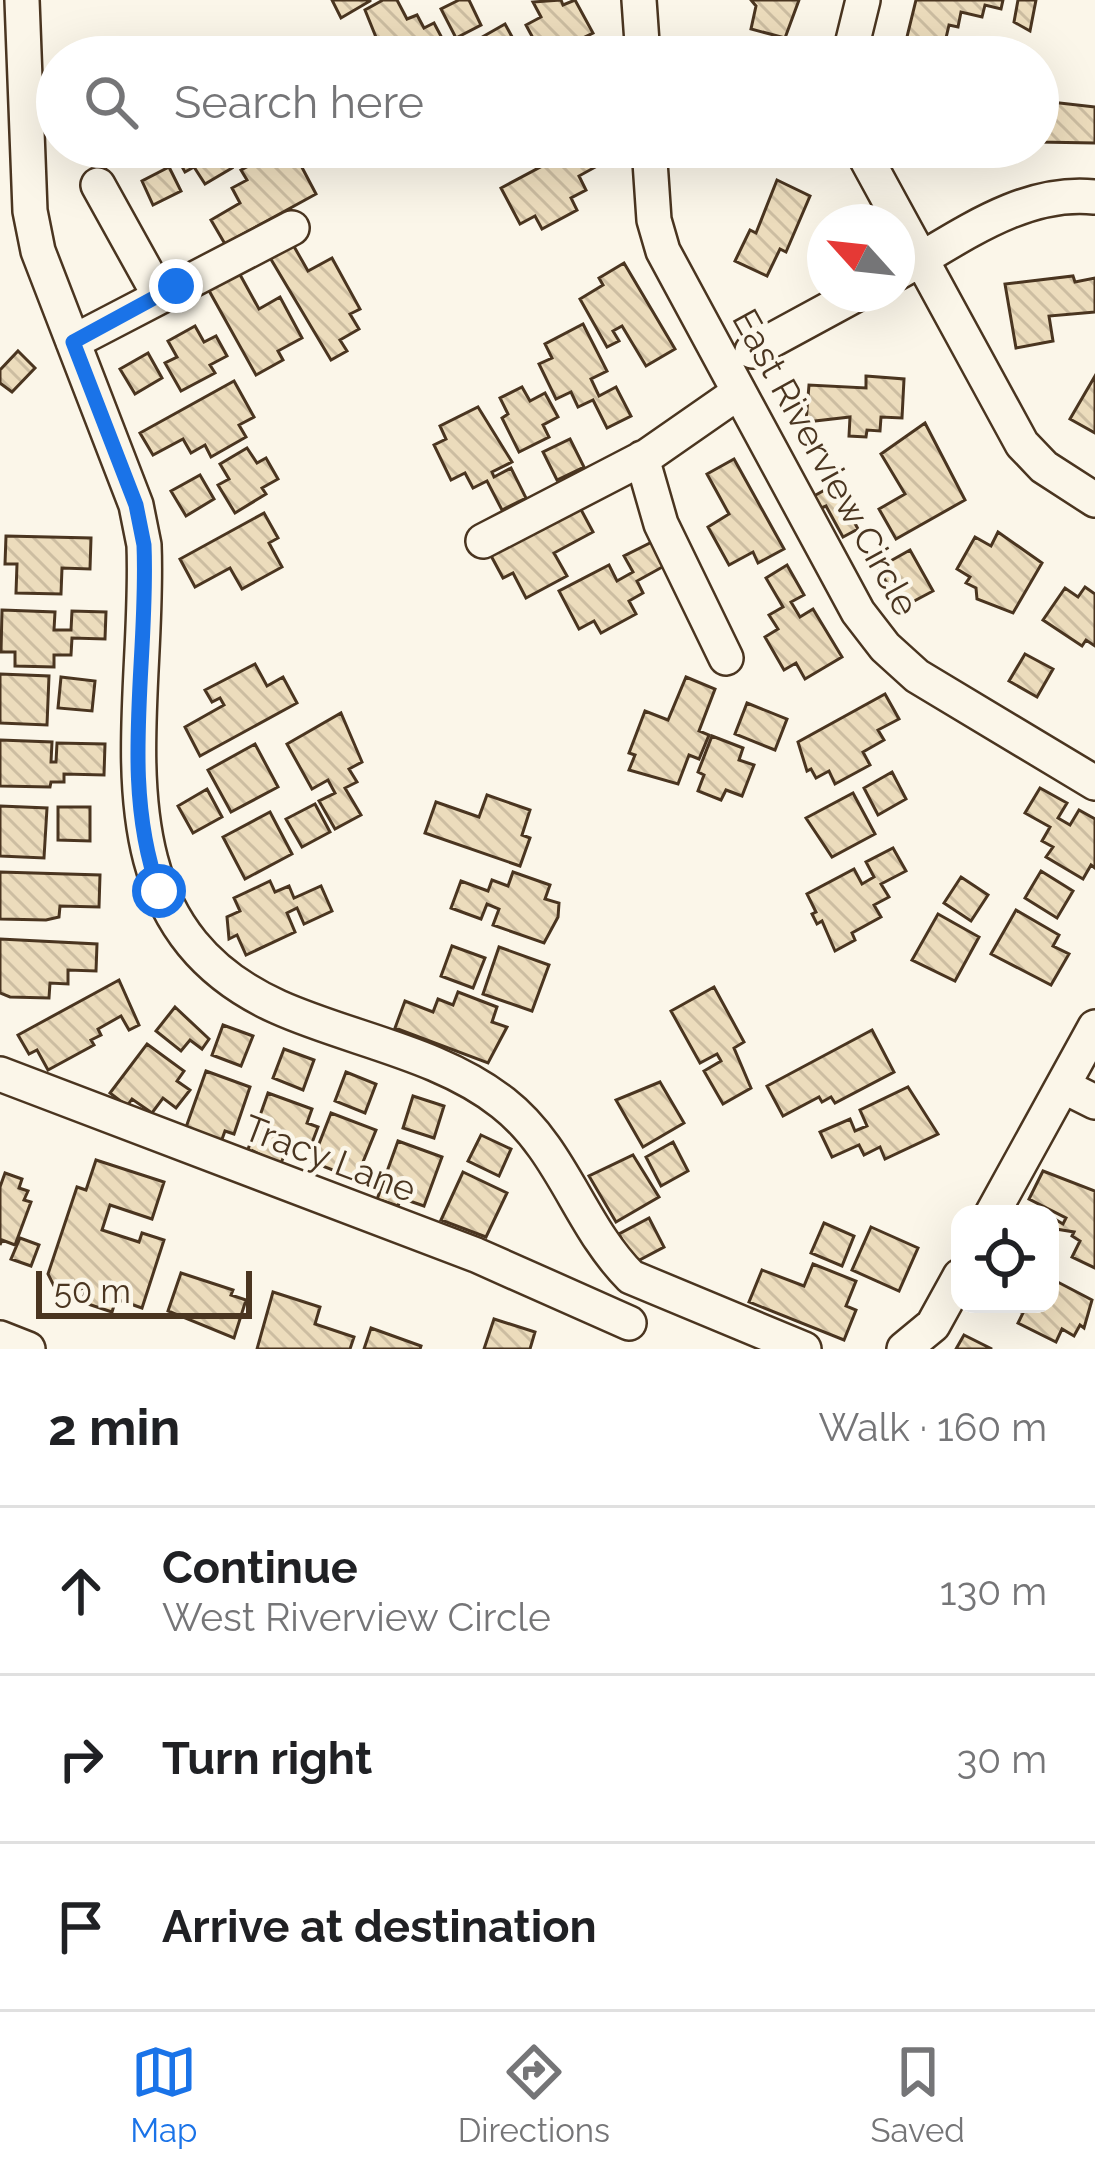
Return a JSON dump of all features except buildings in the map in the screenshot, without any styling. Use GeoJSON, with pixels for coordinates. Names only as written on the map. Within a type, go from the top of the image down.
{"type":"FeatureCollection","features":[{"type":"Feature","properties":{"kind":"street"},"geometry":{"type":"LineString","coordinates":[[22,0],[14,171],[38,251],[136,505],[144,545],[138,807],[145,852],[180,928],[206,958],[276,1006],[465,1079],[500,1100],[557,1161],[611,1257],[631,1277],[804,1349]]}},
{"type":"Feature","properties":{"kind":"street"},"geometry":{"type":"LineString","coordinates":[[639,0],[642,36]]}},
{"type":"Feature","properties":{"kind":"street"},"geometry":{"type":"LineString","coordinates":[[854,36],[863,0]]}},
{"type":"Feature","properties":{"kind":"street","name":"East Riverview Circle"},"geometry":{"type":"LineString","coordinates":[[650,168],[654,220],[663,251],[858,612],[884,646],[917,676],[1095,784]]}},
{"type":"Feature","properties":{"kind":"street"},"geometry":{"type":"LineString","coordinates":[[869,168],[883,204]]}},
{"type":"Feature","properties":{"kind":"street"},"geometry":{"type":"LineString","coordinates":[[98,185],[160,295]]}},
{"type":"Feature","properties":{"kind":"street"},"geometry":{"type":"LineString","coordinates":[[915,263],[1042,198],[1095,197]]}},
{"type":"Feature","properties":{"kind":"street"},"geometry":{"type":"LineString","coordinates":[[73,342],[292,228]]}},
{"type":"Feature","properties":{"kind":"street"},"geometry":{"type":"LineString","coordinates":[[915,275],[1022,444],[1044,467],[1095,500]]}},
{"type":"Feature","properties":{"kind":"street"},"geometry":{"type":"LineString","coordinates":[[752,351],[824,312]]}},
{"type":"Feature","properties":{"kind":"street"},"geometry":{"type":"LineString","coordinates":[[483,541],[642,458],[739,392]]}},
{"type":"Feature","properties":{"kind":"street"},"geometry":{"type":"LineString","coordinates":[[642,458],[661,524],[726,658]]}},
{"type":"Feature","properties":{"kind":"street"},"geometry":{"type":"LineString","coordinates":[[997,1205],[1095,1028]]}},
{"type":"Feature","properties":{"kind":"street","name":"Tracy Lane"},"geometry":{"type":"LineString","coordinates":[[0,1074],[476,1255],[629,1323]]}},
{"type":"Feature","properties":{"kind":"street"},"geometry":{"type":"LineString","coordinates":[[1063,1086],[1095,1102]]}},
{"type":"Feature","properties":{"kind":"street"},"geometry":{"type":"LineString","coordinates":[[904,1349],[933,1325],[951,1292]]}},
{"type":"Feature","properties":{"kind":"street"},"geometry":{"type":"LineString","coordinates":[[0,1338],[28,1349]]}},
{"type":"Feature","properties":{"kind":"route"},"geometry":{"type":"LineString","coordinates":[[159,891],[145,852],[138,807],[144,545],[136,505],[73,342],[176,286]]}}]}
